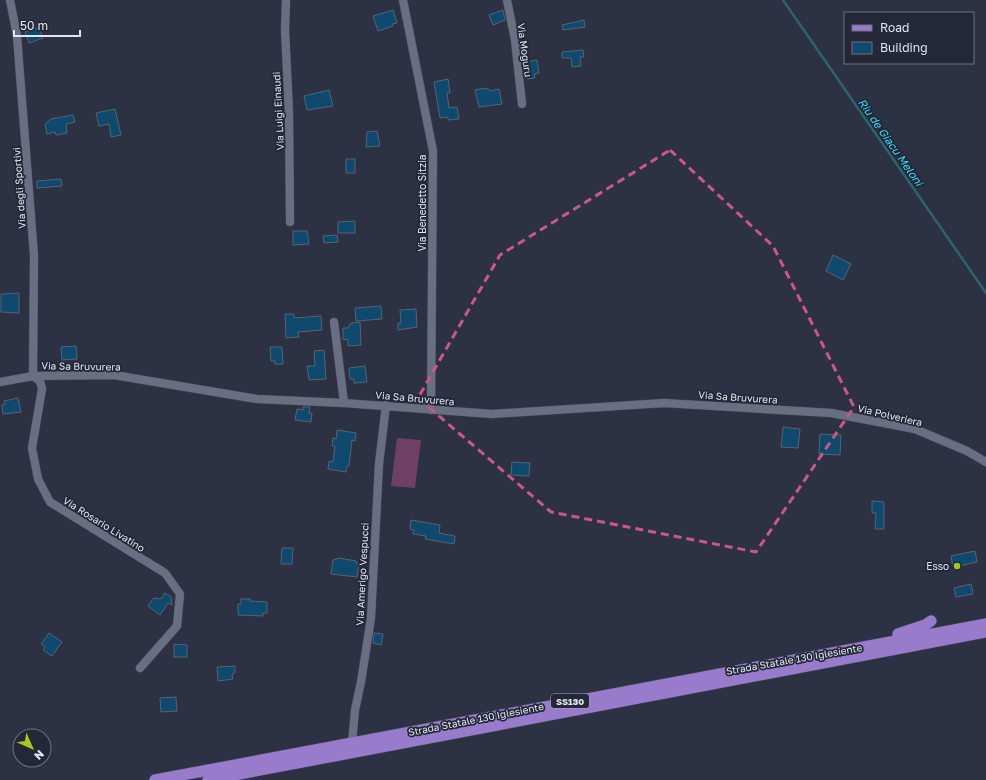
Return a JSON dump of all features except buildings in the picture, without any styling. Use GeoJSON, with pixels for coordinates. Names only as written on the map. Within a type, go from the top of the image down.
{"type":"FeatureCollection","features":[{"type":"Feature","properties":{"kind":"main road"},"geometry":{"type":"LineString","coordinates":[[848,649],[925,625],[931,621]]}},
{"type":"Feature","properties":{"kind":"main road","name":"Strada Statale 130 Iglesiente"},"geometry":{"type":"LineString","coordinates":[[155,780],[986,624]]}},
{"type":"Feature","properties":{"kind":"main road","name":"Strada Statale 130 Iglesiente"},"geometry":{"type":"LineString","coordinates":[[208,780],[986,632]]}},
{"type":"Feature","properties":{"kind":"street","name":"Via degli Sportivi"},"geometry":{"type":"LineString","coordinates":[[10,0],[17,36],[34,256],[33,376]]}},
{"type":"Feature","properties":{"kind":"street","name":"Via Luigi Einaudi"},"geometry":{"type":"LineString","coordinates":[[286,0],[285,30],[289,112],[290,222]]}},
{"type":"Feature","properties":{"kind":"street","name":"Via Benedetto Sitzia"},"geometry":{"type":"LineString","coordinates":[[403,0],[433,152],[431,410]]}},
{"type":"Feature","properties":{"kind":"street","name":"Via Moguru"},"geometry":{"type":"LineString","coordinates":[[507,0],[515,40],[522,104]]}},
{"type":"Feature","properties":{"kind":"street"},"geometry":{"type":"LineString","coordinates":[[334,322],[344,403]]}},
{"type":"Feature","properties":{"kind":"street","name":"Via Sa Bruvurera"},"geometry":{"type":"LineString","coordinates":[[0,382],[33,376],[114,375],[257,400],[386,405],[492,414],[664,403],[831,413]]}},
{"type":"Feature","properties":{"kind":"street","name":"Via Rosario Livatino"},"geometry":{"type":"LineString","coordinates":[[33,376],[40,381],[42,389],[32,448],[38,480],[50,502],[165,572],[180,594],[177,626],[140,668]]}},
{"type":"Feature","properties":{"kind":"street","name":"Via Amerigo Vespucci"},"geometry":{"type":"LineString","coordinates":[[352,743],[354,710],[361,682],[371,618],[379,464],[386,405]]}},
{"type":"Feature","properties":{"kind":"street","name":"Via Polveriera"},"geometry":{"type":"LineString","coordinates":[[831,413],[915,430],[967,451],[986,462]]}},
{"type":"Feature","properties":{"kind":"highlighted area"},"geometry":{"type":"Polygon","coordinates":[[[670,150],[773,246],[854,407],[756,552],[551,512],[418,398],[500,255],[670,150]]]}},
{"type":"Feature","properties":{"kind":"shaded area"},"geometry":{"type":"Polygon","coordinates":[[[397,438],[421,440],[415,488],[391,486],[397,438]]]}},
{"type":"Feature","properties":{"kind":"waterway","name":"Riu de Giacu Meloni"},"geometry":{"type":"LineString","coordinates":[[783,0],[986,293]]}},
{"type":"Feature","properties":{"kind":"place","name":"Esso"},"geometry":{"type":"Point","coordinates":[957,566]}}]}
